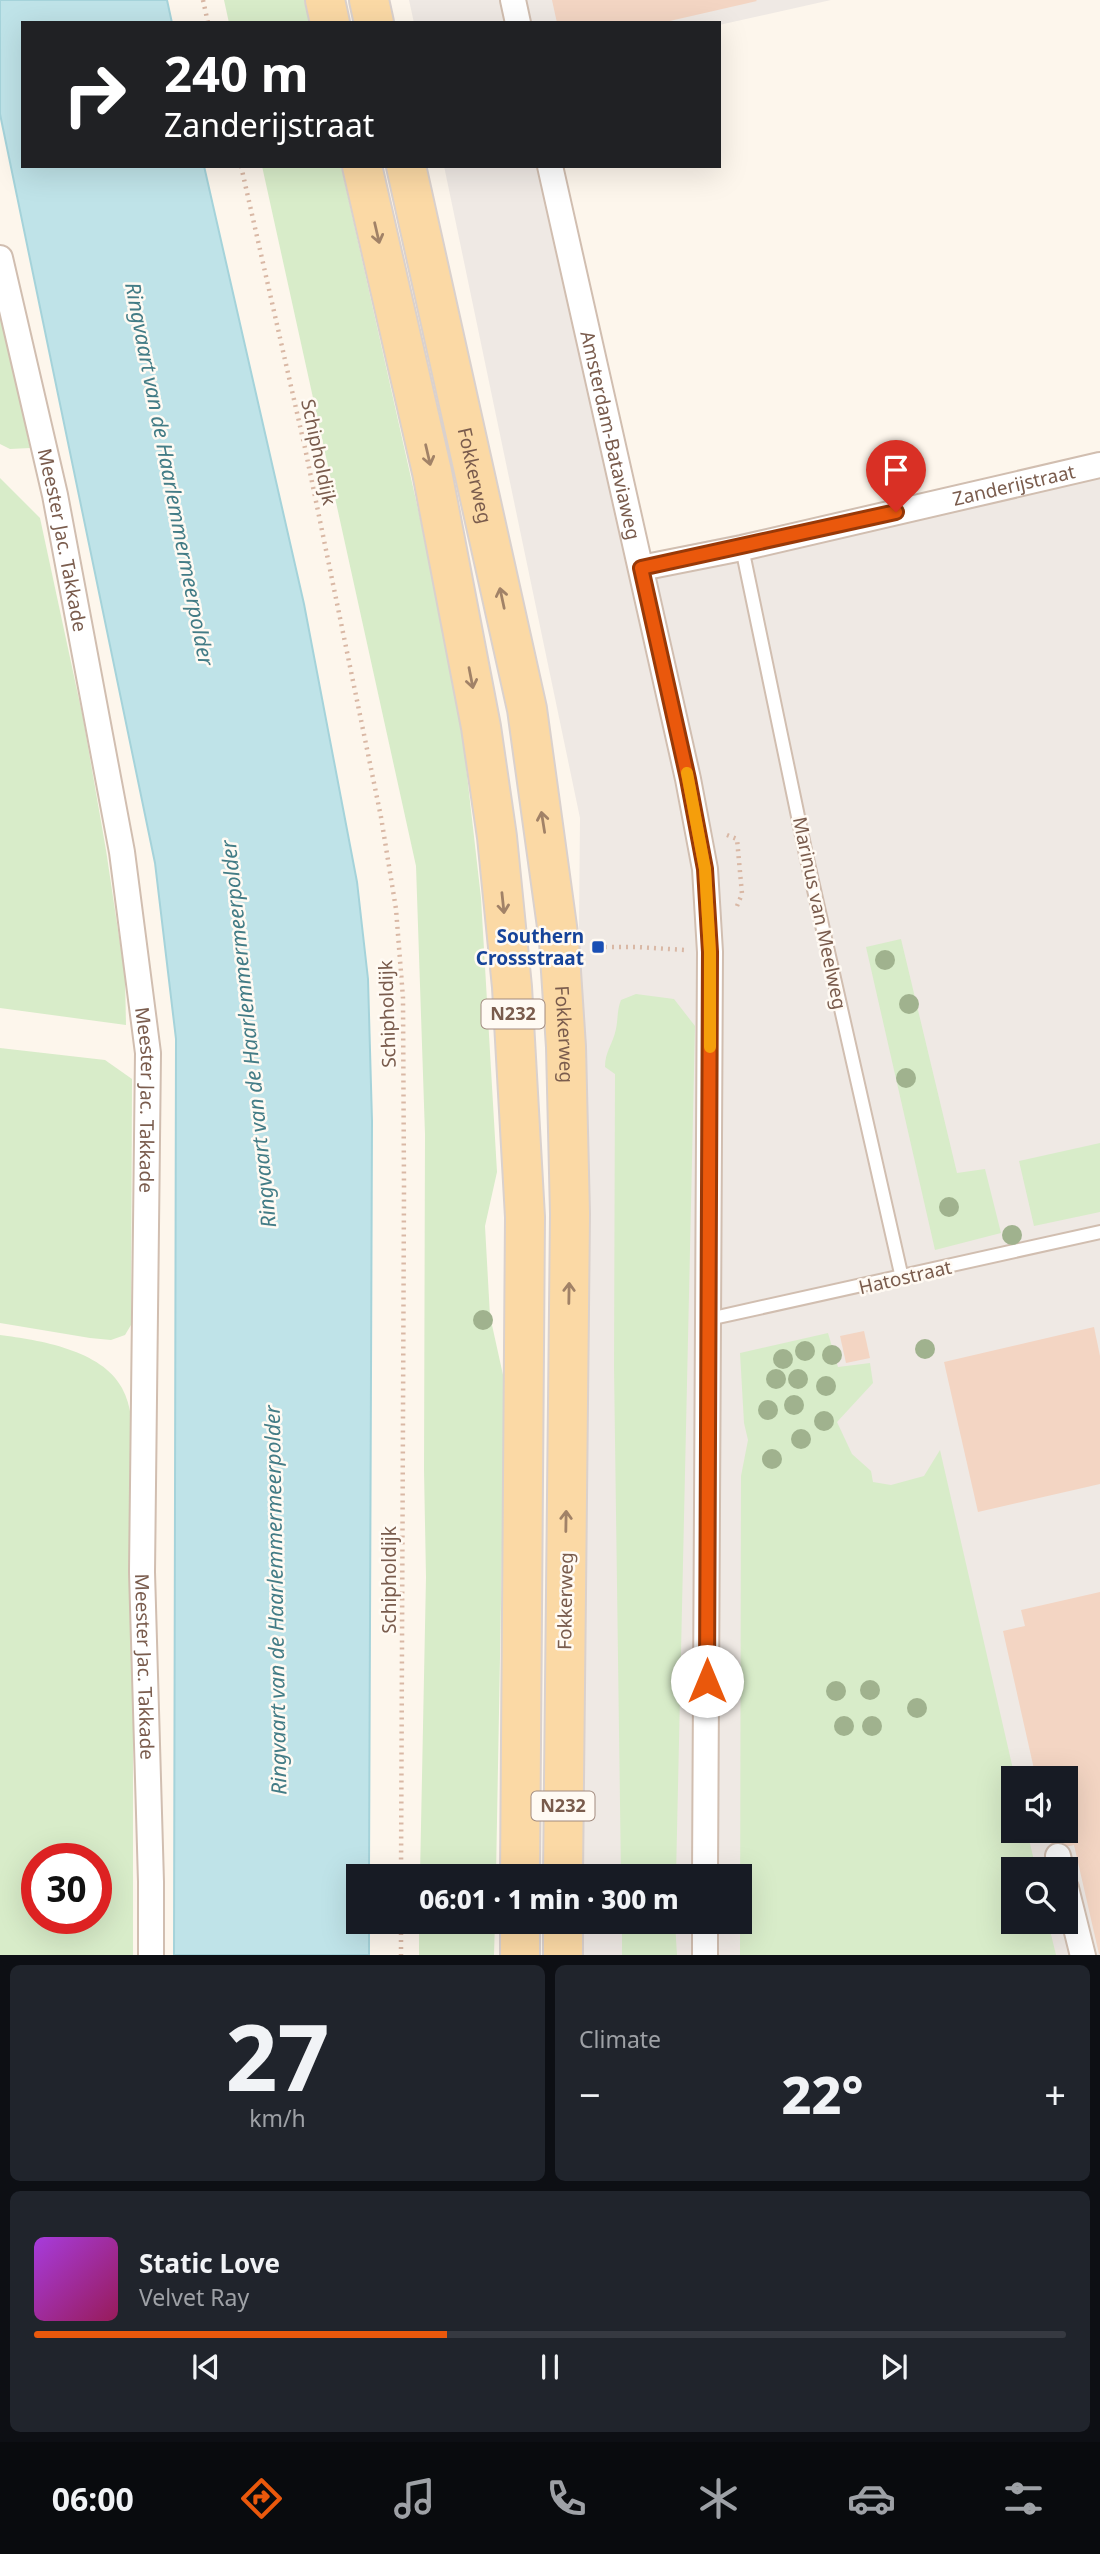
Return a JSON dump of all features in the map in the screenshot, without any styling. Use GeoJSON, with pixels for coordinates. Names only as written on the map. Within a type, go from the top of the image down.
{"type":"FeatureCollection","features":[{"type":"Feature","properties":{"kind":"main road"},"geometry":{"type":"LineString","coordinates":[[325,0],[330,21]]}},
{"type":"Feature","properties":{"kind":"main road"},"geometry":{"type":"LineString","coordinates":[[369,0],[374,21]]}},
{"type":"Feature","properties":{"kind":"main road","name":"N232"},"geometry":{"type":"LineString","coordinates":[[362,168],[432,472],[481,727],[497,837],[512,987],[525,1217],[520,1864]]}},
{"type":"Feature","properties":{"kind":"main road","name":"Fokkerweg"},"geometry":{"type":"LineString","coordinates":[[406,168],[527,709],[559,941],[566,1047],[570,1214],[563,1864]]}},
{"type":"Feature","properties":{"kind":"main road"},"geometry":{"type":"LineString","coordinates":[[520,1934],[520,1955]]}},
{"type":"Feature","properties":{"kind":"main road"},"geometry":{"type":"LineString","coordinates":[[563,1934],[563,1955]]}},
{"type":"Feature","properties":{"kind":"street"},"geometry":{"type":"LineString","coordinates":[[513,0],[518,21]]}},
{"type":"Feature","properties":{"kind":"street","name":"Amsterdam-Bataviaweg"},"geometry":{"type":"LineString","coordinates":[[550,168],[685,765],[705,869],[710,952],[705,1864]]}},
{"type":"Feature","properties":{"kind":"street","name":"Meester Jac. Takkade"},"geometry":{"type":"LineString","coordinates":[[0,258],[55,495],[122,852],[148,1053],[142,1572],[151,1882],[150,1955]]}},
{"type":"Feature","properties":{"kind":"street","name":"Zanderijstraat"},"geometry":{"type":"LineString","coordinates":[[641,568],[743,548],[1100,465]]}},
{"type":"Feature","properties":{"kind":"street"},"geometry":{"type":"LineString","coordinates":[[705,1934],[705,1955]]}},
{"type":"Feature","properties":{"kind":"street"},"geometry":{"type":"LineString","coordinates":[[1078,1934],[1083,1955]]}},
{"type":"Feature","properties":{"kind":"lane","name":"Marinus van Meelweg"},"geometry":{"type":"LineString","coordinates":[[743,548],[805,850],[902,1278]]}},
{"type":"Feature","properties":{"kind":"lane","name":"Hatostraat"},"geometry":{"type":"LineString","coordinates":[[709,1319],[1100,1232]]}},
{"type":"Feature","properties":{"kind":"path"},"geometry":{"type":"LineString","coordinates":[[204,0],[208,21]]}},
{"type":"Feature","properties":{"kind":"path","name":"Schipholdijk"},"geometry":{"type":"LineString","coordinates":[[241,168],[305,448],[381,817],[396,909],[403,998],[404,1173],[401,1864]]}},
{"type":"Feature","properties":{"kind":"path"},"geometry":{"type":"LineString","coordinates":[[598,947],[710,952]]}},
{"type":"Feature","properties":{"kind":"path"},"geometry":{"type":"LineString","coordinates":[[401,1934],[401,1955]]}},
{"type":"Feature","properties":{"kind":"shaded area"},"geometry":{"type":"Polygon","coordinates":[[[409,0],[831,0],[721,25],[721,21],[414,21],[409,0]]]}},
{"type":"Feature","properties":{"kind":"shaded area"},"geometry":{"type":"Polygon","coordinates":[[[444,168],[541,168],[625,558],[1100,457],[1100,1955],[569,1955],[569,1934],[752,1934],[752,1864],[570,1864],[580,818],[444,168]]]}},
{"type":"Feature","properties":{"kind":"green space"},"geometry":{"type":"Polygon","coordinates":[[[224,0],[304,0],[309,21],[229,21],[224,0]]]}},
{"type":"Feature","properties":{"kind":"green space"},"geometry":{"type":"Polygon","coordinates":[[[262,168],[341,168],[420,518],[462,731],[481,898],[497,1172],[485,1226],[490,1316],[505,1384],[496,1864],[420,1864],[426,1577],[425,1134],[416,866],[262,168]]]}},
{"type":"Feature","properties":{"kind":"green space"},"geometry":{"type":"Polygon","coordinates":[[[0,309],[30,448],[10,449],[0,444],[0,309]]]}},
{"type":"Feature","properties":{"kind":"green space"},"geometry":{"type":"Polygon","coordinates":[[[0,478],[40,518],[83,718],[106,850],[125,977],[126,1025],[0,1008],[0,478]]]}},
{"type":"Feature","properties":{"kind":"green space"},"geometry":{"type":"Polygon","coordinates":[[[901,939],[957,1173],[985,1169],[1001,1233],[935,1250],[866,947],[901,939]]]}},
{"type":"Feature","properties":{"kind":"green space"},"geometry":{"type":"Polygon","coordinates":[[[636,994],[674,999],[695,1026],[676,1864],[621,1864],[614,1367],[615,1074],[605,1067],[621,1000],[636,994]]]}},
{"type":"Feature","properties":{"kind":"green space"},"geometry":{"type":"Polygon","coordinates":[[[0,1048],[105,1060],[132,1079],[131,1325],[125,1335],[111,1340],[90,1338],[0,1323],[0,1048]]]}},
{"type":"Feature","properties":{"kind":"green space"},"geometry":{"type":"Polygon","coordinates":[[[1100,1143],[1100,1212],[1034,1226],[1019,1161],[1100,1143]]]}},
{"type":"Feature","properties":{"kind":"green space"},"geometry":{"type":"Polygon","coordinates":[[[828,1333],[838,1367],[870,1363],[873,1383],[837,1422],[852,1454],[871,1471],[873,1482],[891,1485],[924,1476],[940,1450],[1012,1766],[1001,1766],[1001,1843],[1030,1843],[1033,1857],[1001,1857],[1001,1934],[1051,1934],[1056,1955],[740,1955],[740,1934],[752,1934],[752,1864],[740,1864],[741,1476],[748,1440],[744,1423],[740,1353],[828,1333]]]}},
{"type":"Feature","properties":{"kind":"green space"},"geometry":{"type":"Polygon","coordinates":[[[0,1335],[68,1349],[100,1364],[113,1375],[122,1388],[132,1424],[133,1955],[0,1955],[0,1335]]]}},
{"type":"Feature","properties":{"kind":"green space"},"geometry":{"type":"Polygon","coordinates":[[[419,1934],[495,1934],[494,1955],[419,1955],[419,1934]]]}},
{"type":"Feature","properties":{"kind":"green space"},"geometry":{"type":"Polygon","coordinates":[[[622,1934],[676,1934],[677,1955],[622,1955],[622,1934]]]}},
{"type":"Feature","properties":{"kind":"water","name":"Ringvaart van de Haarlemmermeerpolder"},"geometry":{"type":"Polygon","coordinates":[[[0,0],[167,0],[172,21],[21,21],[21,168],[204,168],[304,604],[357,882],[368,979],[372,1121],[369,1864],[346,1864],[346,1934],[369,1934],[369,1955],[174,1955],[176,1039],[155,863],[0,114],[0,0]]]}},
{"type":"Feature","properties":{"kind":"building"},"geometry":{"type":"Polygon","coordinates":[[[552,0],[757,1],[670,21],[557,21],[552,0]]]}},
{"type":"Feature","properties":{"kind":"building"},"geometry":{"type":"Polygon","coordinates":[[[1094,1327],[1100,1356],[1100,1484],[978,1512],[944,1362],[1094,1327]]]}},
{"type":"Feature","properties":{"kind":"building"},"geometry":{"type":"Polygon","coordinates":[[[864,1331],[870,1358],[846,1363],[840,1336],[864,1331]]]}},
{"type":"Feature","properties":{"kind":"building"},"geometry":{"type":"Polygon","coordinates":[[[1100,1592],[1100,1954],[1074,1845],[1052,1850],[1051,1843],[1078,1843],[1078,1766],[1033,1766],[1003,1631],[1025,1626],[1021,1610],[1100,1592]]]}},
{"type":"Feature","properties":{"kind":"slow traffic"},"geometry":{"type":"LineString","coordinates":[[687,773],[705,869],[710,952],[710,1047]]}},
{"type":"Feature","properties":{"kind":"place","name":"Southern Crossstraat"},"geometry":{"type":"Point","coordinates":[598,947]}},
{"type":"Feature","properties":{"kind":"route"},"geometry":{"type":"LineString","coordinates":[[707,1681],[710,952],[705,869],[641,568],[743,548],[896,512]]}}]}
